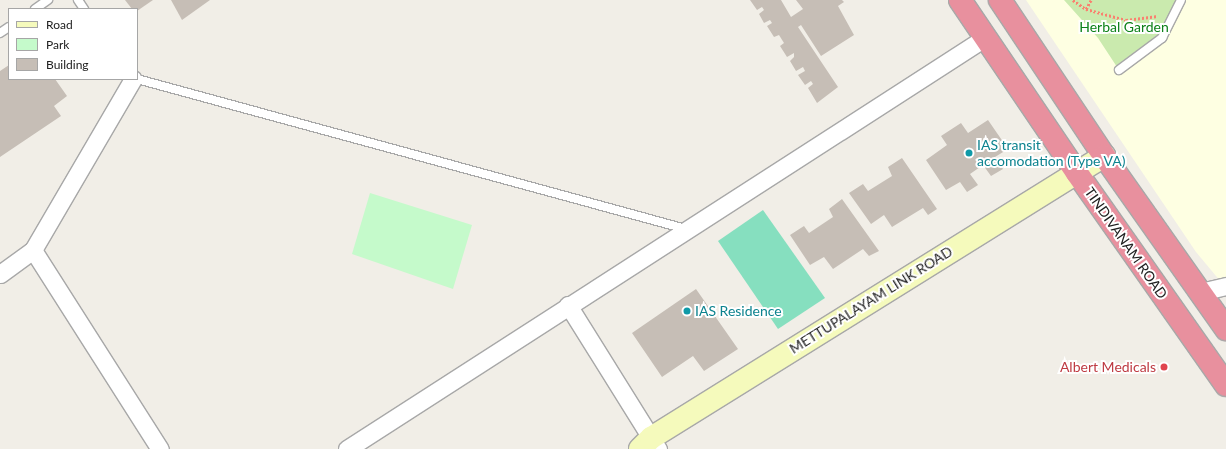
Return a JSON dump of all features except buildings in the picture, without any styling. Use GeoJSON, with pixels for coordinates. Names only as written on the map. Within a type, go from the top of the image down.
{"type":"FeatureCollection","features":[{"type":"Feature","properties":{"kind":"highway","name":"TINDIVANAM ROAD"},"geometry":{"type":"LineString","coordinates":[[960,0],[1077,173],[1226,385]]}},
{"type":"Feature","properties":{"kind":"highway"},"geometry":{"type":"LineString","coordinates":[[1000,0],[1104,156],[1226,329]]}},
{"type":"Feature","properties":{"kind":"street"},"geometry":{"type":"LineString","coordinates":[[347,449],[568,305],[690,230],[986,38]]}},
{"type":"Feature","properties":{"kind":"street"},"geometry":{"type":"LineString","coordinates":[[0,274],[33,250],[132,80]]}},
{"type":"Feature","properties":{"kind":"street","name":"METTUPALAYAM LINK ROAD"},"geometry":{"type":"LineString","coordinates":[[650,445],[1104,156]]}},
{"type":"Feature","properties":{"kind":"street"},"geometry":{"type":"LineString","coordinates":[[33,250],[160,449]]}},
{"type":"Feature","properties":{"kind":"street"},"geometry":{"type":"LineString","coordinates":[[1200,292],[1226,286]]}},
{"type":"Feature","properties":{"kind":"street"},"geometry":{"type":"LineString","coordinates":[[568,305],[650,445]]}},
{"type":"Feature","properties":{"kind":"lane"},"geometry":{"type":"LineString","coordinates":[[36,8],[48,0]]}},
{"type":"Feature","properties":{"kind":"lane"},"geometry":{"type":"LineString","coordinates":[[1119,70],[1162,38],[1181,0]]}},
{"type":"Feature","properties":{"kind":"lane"},"geometry":{"type":"LineString","coordinates":[[138,79],[690,230]]}},
{"type":"Feature","properties":{"kind":"path"},"geometry":{"type":"LineString","coordinates":[[1074,0],[1086,9],[1126,20],[1166,15]]}},
{"type":"Feature","properties":{"kind":"path"},"geometry":{"type":"LineString","coordinates":[[1086,9],[1091,0]]}},
{"type":"Feature","properties":{"kind":"shaded area"},"geometry":{"type":"Polygon","coordinates":[[[1026,0],[1226,0],[1226,288],[1196,252],[1026,0]]]}},
{"type":"Feature","properties":{"kind":"green space","name":"Herbal Garden"},"geometry":{"type":"Polygon","coordinates":[[[1064,0],[1176,0],[1158,35],[1117,67],[1098,38],[1064,0]]]}},
{"type":"Feature","properties":{"kind":"green space"},"geometry":{"type":"Polygon","coordinates":[[[370,193],[472,225],[453,289],[352,254],[370,193]]]}},
{"type":"Feature","properties":{"kind":"green space"},"geometry":{"type":"Polygon","coordinates":[[[763,210],[825,298],[778,329],[718,241],[763,210]]]}},
{"type":"Feature","properties":{"kind":"place","name":"IAS transit accomodation (Type VA)"},"geometry":{"type":"Point","coordinates":[969,153]}},
{"type":"Feature","properties":{"kind":"place","name":"IAS Residence"},"geometry":{"type":"Point","coordinates":[687,311]}},
{"type":"Feature","properties":{"kind":"place","name":"Albert Medicals"},"geometry":{"type":"Point","coordinates":[1164,367]}}]}
